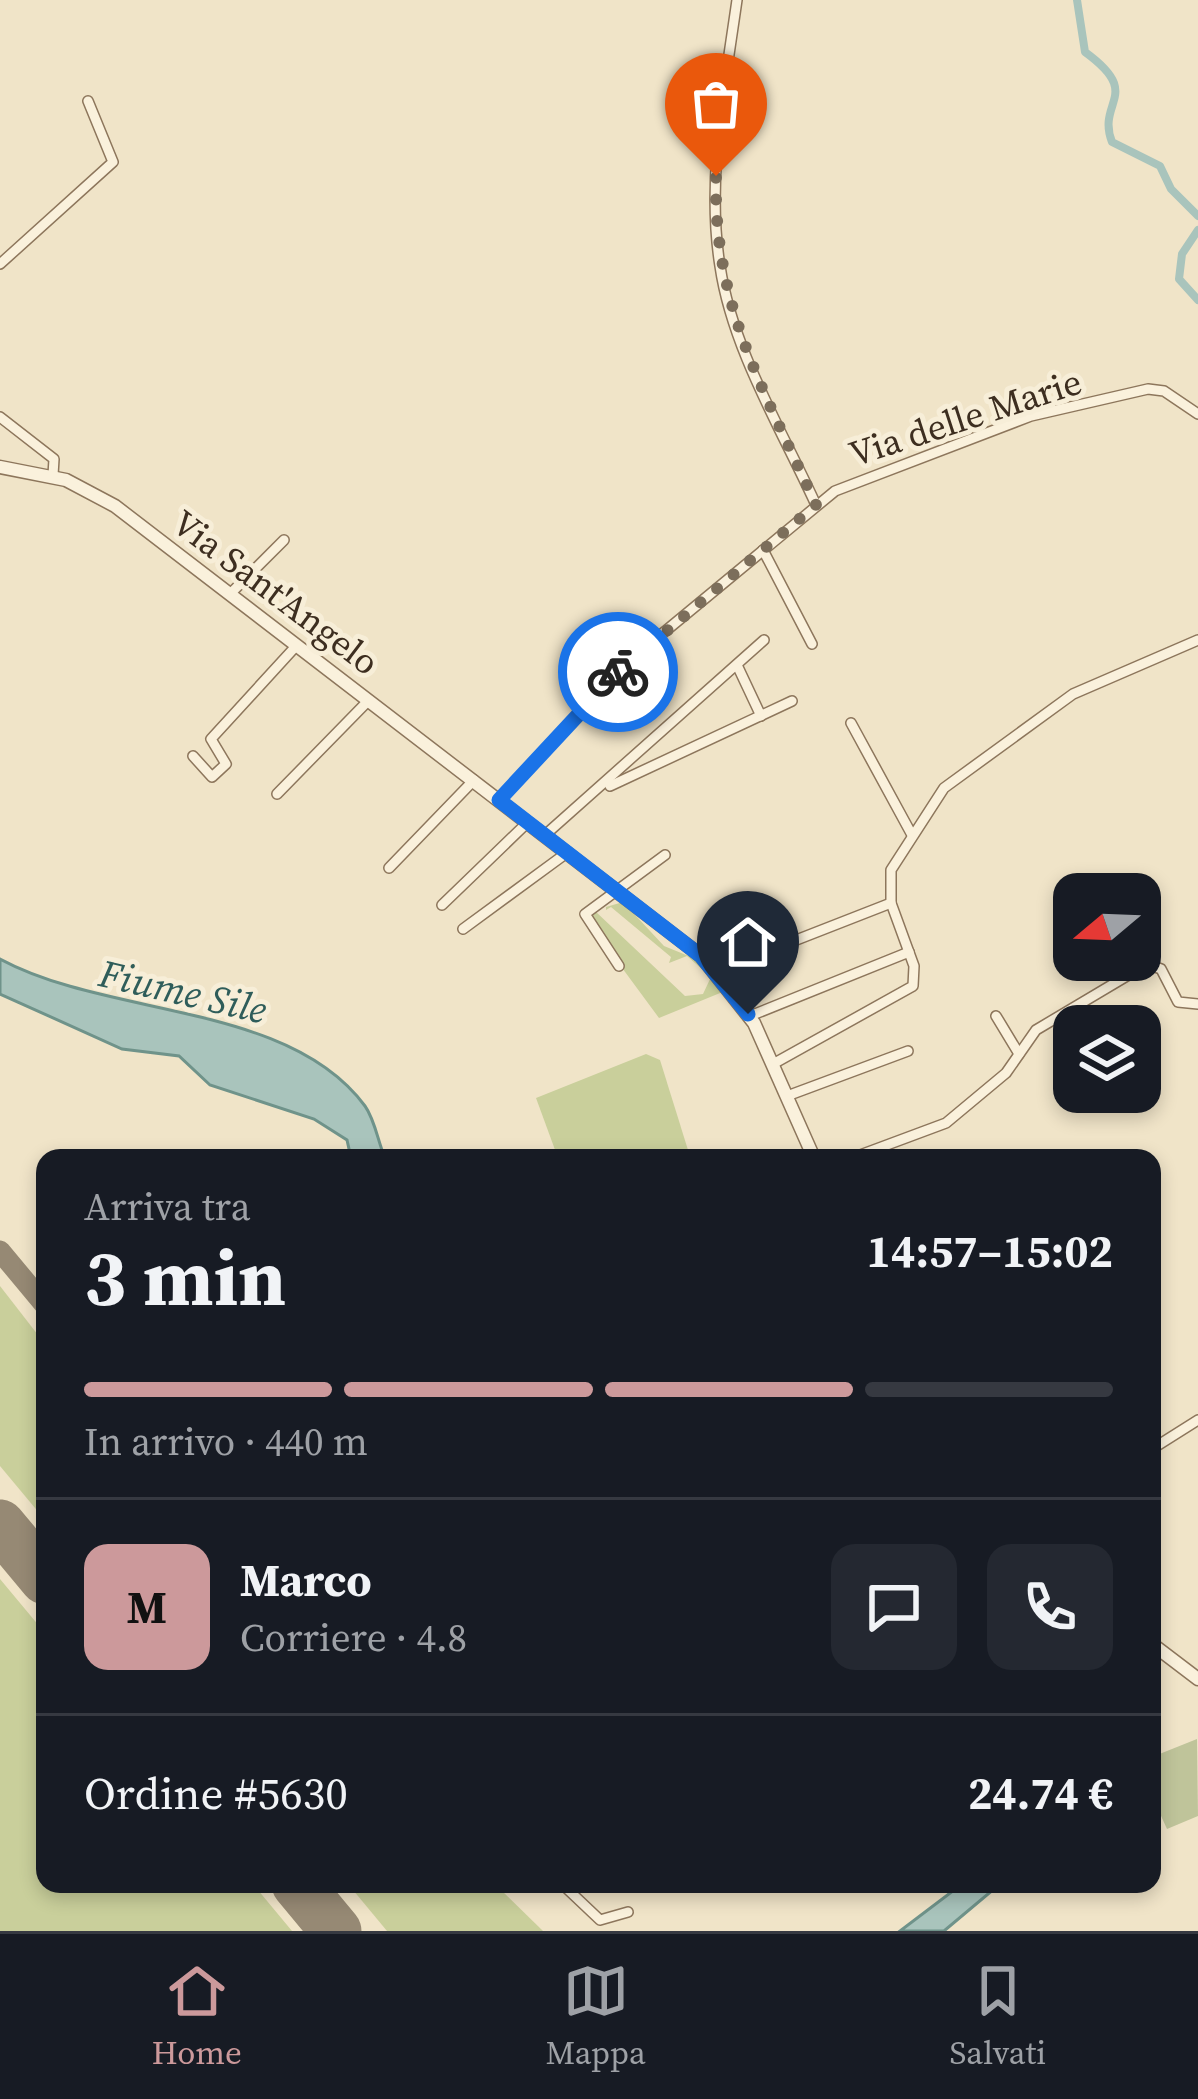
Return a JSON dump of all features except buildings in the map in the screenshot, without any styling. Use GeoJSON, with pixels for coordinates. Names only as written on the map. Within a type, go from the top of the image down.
{"type":"FeatureCollection","features":[{"type":"Feature","properties":{"kind":"street"},"geometry":{"type":"LineString","coordinates":[[736,0],[716,176],[720,270],[741,339],[816,505]]}},
{"type":"Feature","properties":{"kind":"street"},"geometry":{"type":"LineString","coordinates":[[0,264],[112,162],[88,100]]}},
{"type":"Feature","properties":{"kind":"street","name":"Via delle Marie"},"geometry":{"type":"LineString","coordinates":[[499,800],[628,662],[849,482],[1030,416],[1156,389],[1198,414]]}},
{"type":"Feature","properties":{"kind":"street"},"geometry":{"type":"LineString","coordinates":[[0,417],[54,459],[52,475]]}},
{"type":"Feature","properties":{"kind":"street","name":"Via Sant'Angelo"},"geometry":{"type":"LineString","coordinates":[[0,466],[52,475],[104,498],[718,971],[750,1016],[810,1149]]}},
{"type":"Feature","properties":{"kind":"street"},"geometry":{"type":"LineString","coordinates":[[230,594],[284,540]]}},
{"type":"Feature","properties":{"kind":"street"},"geometry":{"type":"LineString","coordinates":[[763,550],[812,644]]}},
{"type":"Feature","properties":{"kind":"street"},"geometry":{"type":"LineString","coordinates":[[545,835],[600,791],[764,640]]}},
{"type":"Feature","properties":{"kind":"street"},"geometry":{"type":"LineString","coordinates":[[773,1064],[910,990],[916,979],[891,903],[891,870],[944,788],[1073,694],[1198,640]]}},
{"type":"Feature","properties":{"kind":"street"},"geometry":{"type":"LineString","coordinates":[[193,756],[212,778],[226,764],[211,739],[297,645]]}},
{"type":"Feature","properties":{"kind":"street"},"geometry":{"type":"LineString","coordinates":[[737,665],[761,716]]}},
{"type":"Feature","properties":{"kind":"street"},"geometry":{"type":"LineString","coordinates":[[277,794],[369,700]]}},
{"type":"Feature","properties":{"kind":"street"},"geometry":{"type":"LineString","coordinates":[[600,791],[792,701]]}},
{"type":"Feature","properties":{"kind":"street"},"geometry":{"type":"LineString","coordinates":[[850,722],[911,835]]}},
{"type":"Feature","properties":{"kind":"street"},"geometry":{"type":"LineString","coordinates":[[389,868],[474,780]]}},
{"type":"Feature","properties":{"kind":"street"},"geometry":{"type":"LineString","coordinates":[[442,905],[528,822]]}},
{"type":"Feature","properties":{"kind":"street"},"geometry":{"type":"LineString","coordinates":[[464,929],[568,853]]}},
{"type":"Feature","properties":{"kind":"street"},"geometry":{"type":"LineString","coordinates":[[619,966],[584,919],[615,889],[664,855]]}},
{"type":"Feature","properties":{"kind":"street"},"geometry":{"type":"LineString","coordinates":[[718,971],[891,903]]}},
{"type":"Feature","properties":{"kind":"street"},"geometry":{"type":"LineString","coordinates":[[750,1016],[909,952]]}},
{"type":"Feature","properties":{"kind":"street"},"geometry":{"type":"LineString","coordinates":[[876,1149],[946,1123],[1006,1073],[1036,1030],[1147,964],[1161,969],[1178,1003],[1198,1004]]}},
{"type":"Feature","properties":{"kind":"street"},"geometry":{"type":"LineString","coordinates":[[996,1016],[1019,1054]]}},
{"type":"Feature","properties":{"kind":"street"},"geometry":{"type":"LineString","coordinates":[[787,1096],[908,1051]]}},
{"type":"Feature","properties":{"kind":"street"},"geometry":{"type":"LineString","coordinates":[[1161,1443],[1198,1420]]}},
{"type":"Feature","properties":{"kind":"street"},"geometry":{"type":"LineString","coordinates":[[1161,1651],[1198,1679]]}},
{"type":"Feature","properties":{"kind":"street"},"geometry":{"type":"LineString","coordinates":[[572,1893],[600,1920],[628,1912]]}},
{"type":"Feature","properties":{"kind":"green space"},"geometry":{"type":"Polygon","coordinates":[[[623,902],[664,946],[696,959],[725,991],[659,1018],[589,923],[595,911],[685,996],[703,994],[711,977],[687,956],[669,963],[671,957],[611,907],[606,910],[606,907],[623,902]]]}},
{"type":"Feature","properties":{"kind":"green space"},"geometry":{"type":"Polygon","coordinates":[[[646,1054],[660,1060],[688,1149],[555,1149],[536,1098],[646,1054]]]}},
{"type":"Feature","properties":{"kind":"green space"},"geometry":{"type":"Polygon","coordinates":[[[0,1286],[36,1332],[36,1509],[0,1466],[0,1286]]]}},
{"type":"Feature","properties":{"kind":"green space"},"geometry":{"type":"Polygon","coordinates":[[[0,1579],[36,1622],[36,1893],[260,1893],[292,1931],[0,1931],[0,1579]]]}},
{"type":"Feature","properties":{"kind":"green space"},"geometry":{"type":"Polygon","coordinates":[[[1197,1739],[1198,1816],[1167,1829],[1161,1816],[1161,1753],[1197,1739]]]}},
{"type":"Feature","properties":{"kind":"green space"},"geometry":{"type":"Polygon","coordinates":[[[355,1893],[504,1893],[543,1931],[387,1931],[355,1893]]]}},
{"type":"Feature","properties":{"kind":"water"},"geometry":{"type":"Polygon","coordinates":[[[0,959],[44,978],[244,1029],[291,1047],[332,1072],[365,1106],[382,1149],[349,1149],[347,1140],[314,1119],[210,1085],[179,1056],[122,1049],[0,994],[0,959]]]}},
{"type":"Feature","properties":{"kind":"water"},"geometry":{"type":"Polygon","coordinates":[[[950,1893],[989,1893],[944,1931],[900,1931],[950,1893]]]}},
{"type":"Feature","properties":{"kind":"waterway"},"geometry":{"type":"LineString","coordinates":[[1077,0],[1085,52],[1112,78],[1115,89],[1109,117],[1112,142],[1160,166],[1171,189],[1198,216]]}},
{"type":"Feature","properties":{"kind":"waterway"},"geometry":{"type":"LineString","coordinates":[[1198,230],[1182,254],[1179,279],[1198,300]]}},
{"type":"Feature","properties":{"kind":"taxiway"},"geometry":{"type":"LineString","coordinates":[[0,1251],[36,1294]]}},
{"type":"Feature","properties":{"kind":"runway"},"geometry":{"type":"LineString","coordinates":[[0,1525],[36,1568]]}},
{"type":"Feature","properties":{"kind":"runway"},"geometry":{"type":"LineString","coordinates":[[304,1893],[336,1931]]}},
{"type":"Feature","properties":{"kind":"way so far"},"geometry":{"type":"LineString","coordinates":[[618,672],[816,505],[741,339],[720,270],[716,176]]}},
{"type":"Feature","properties":{"kind":"route"},"geometry":{"type":"LineString","coordinates":[[618,672],[499,800],[701,956],[748,1014]]}},
{"type":"Feature","properties":{"kind":"water label","name":"Fiume Sile"},"geometry":{"type":"Point","coordinates":[183,991]}}]}
